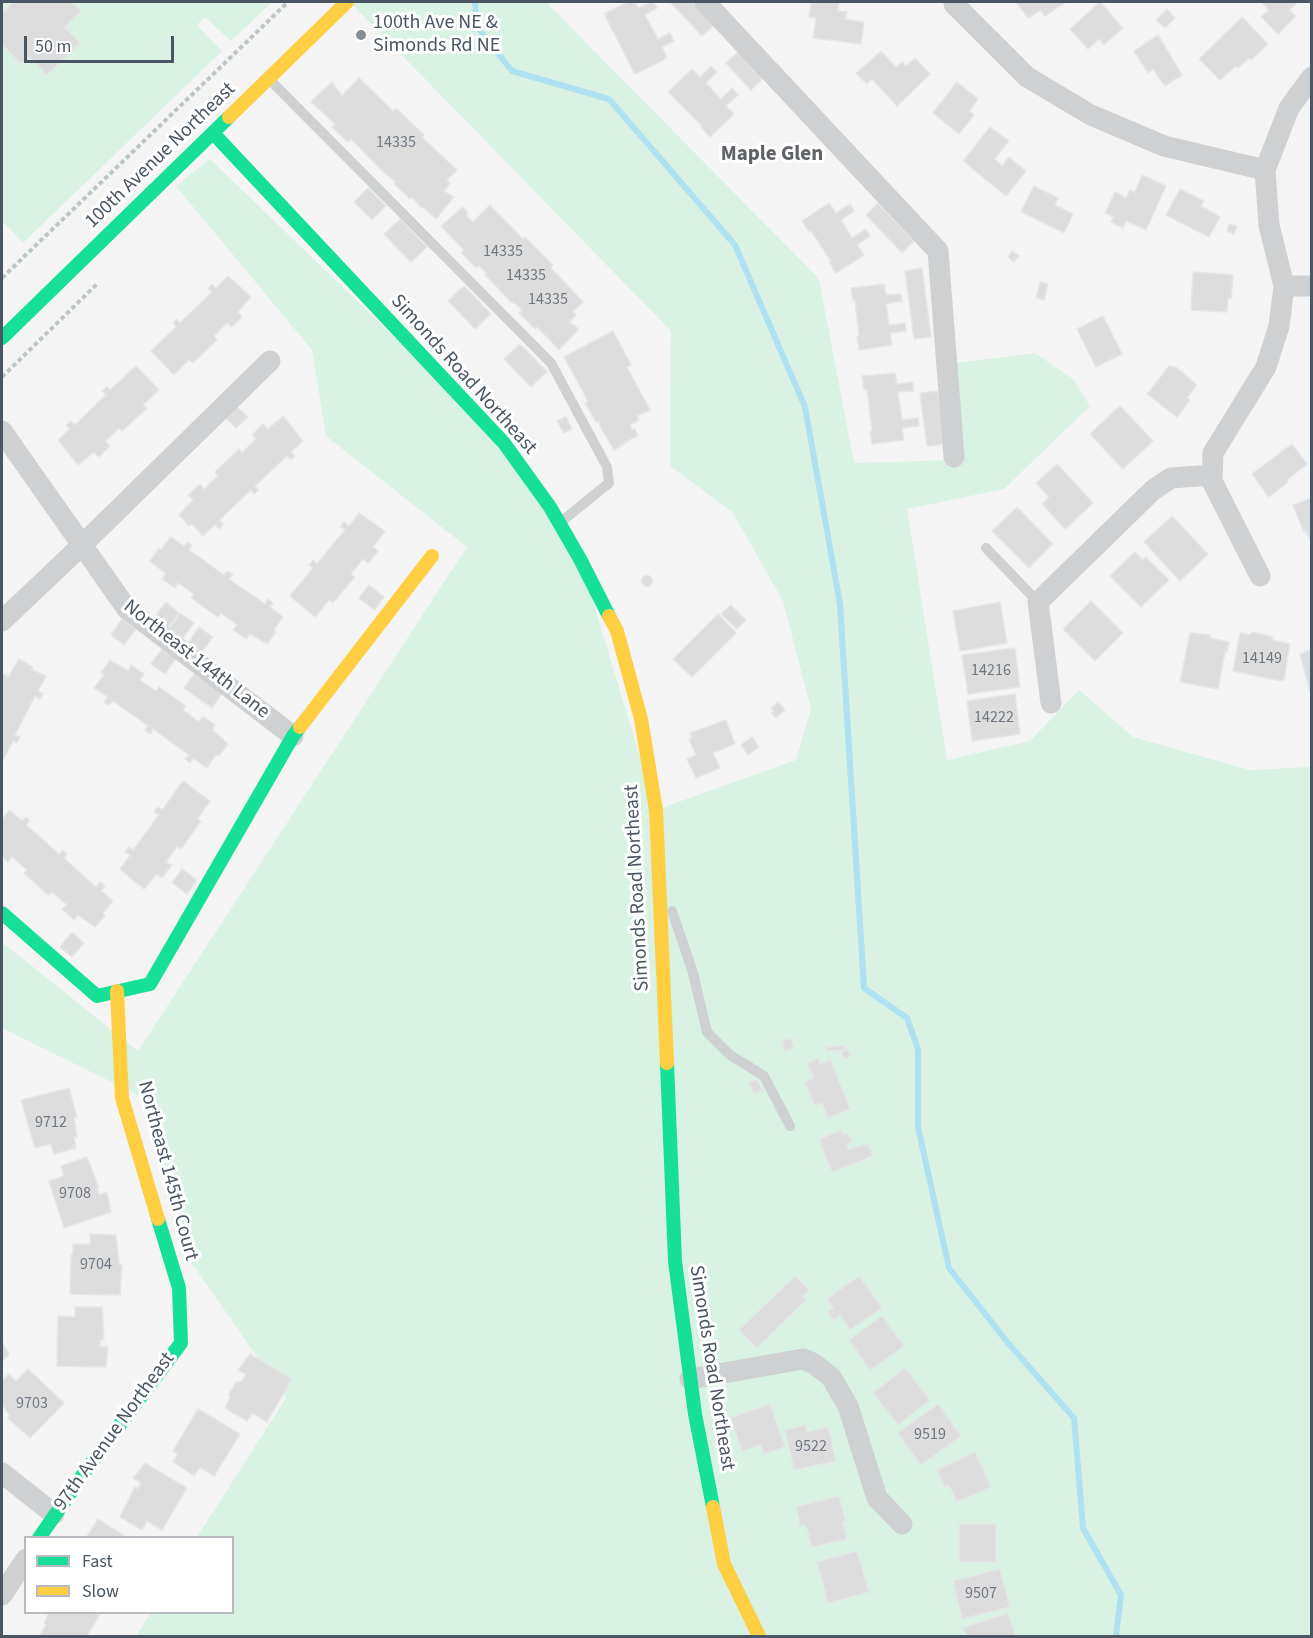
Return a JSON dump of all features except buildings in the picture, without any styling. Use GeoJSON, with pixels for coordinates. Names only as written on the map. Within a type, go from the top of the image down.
{"type":"FeatureCollection","features":[{"type":"Feature","properties":{"kind":"main road","name":"100th Avenue Northeast"},"geometry":{"type":"LineString","coordinates":[[2,338],[347,2]]}},
{"type":"Feature","properties":{"kind":"main road","name":"Simonds Road Northeast"},"geometry":{"type":"LineString","coordinates":[[213,132],[504,443],[559,523],[617,631],[641,719],[656,810],[675,1261],[690,1379],[724,1564],[759,1636]]}},
{"type":"Feature","properties":{"kind":"main road"},"geometry":{"type":"LineString","coordinates":[[2,912],[97,996],[150,984],[293,736],[432,556]]}},
{"type":"Feature","properties":{"kind":"main road","name":"Northeast 145th Court"},"geometry":{"type":"LineString","coordinates":[[117,991],[122,1098],[179,1288]]}},
{"type":"Feature","properties":{"kind":"main road","name":"97th Avenue Northeast"},"geometry":{"type":"LineString","coordinates":[[40,1536],[54,1514],[181,1343],[179,1288]]}},
{"type":"Feature","properties":{"kind":"street"},"geometry":{"type":"LineString","coordinates":[[705,2],[938,251],[954,457]]}},
{"type":"Feature","properties":{"kind":"street"},"geometry":{"type":"LineString","coordinates":[[954,4],[1027,77],[1091,115],[1164,146],[1264,170]]}},
{"type":"Feature","properties":{"kind":"street"},"geometry":{"type":"LineString","coordinates":[[1260,576],[1212,481],[1213,453],[1266,367],[1278,326],[1284,286],[1269,225],[1264,170],[1289,108],[1311,77]]}},
{"type":"Feature","properties":{"kind":"street"},"geometry":{"type":"LineString","coordinates":[[1284,286],[1311,286]]}},
{"type":"Feature","properties":{"kind":"street"},"geometry":{"type":"LineString","coordinates":[[2,621],[270,361]]}},
{"type":"Feature","properties":{"kind":"street","name":"Northeast 144th Lane"},"geometry":{"type":"LineString","coordinates":[[2,431],[127,609],[293,736]]}},
{"type":"Feature","properties":{"kind":"street"},"geometry":{"type":"LineString","coordinates":[[1051,704],[1038,602],[1154,490],[1171,478],[1212,475]]}},
{"type":"Feature","properties":{"kind":"street"},"geometry":{"type":"LineString","coordinates":[[690,1379],[803,1359],[813,1363],[831,1377],[848,1406],[878,1498],[902,1524]]}},
{"type":"Feature","properties":{"kind":"street"},"geometry":{"type":"LineString","coordinates":[[2,1473],[54,1514]]}},
{"type":"Feature","properties":{"kind":"street"},"geometry":{"type":"LineString","coordinates":[[2,1595],[24,1562]]}},
{"type":"Feature","properties":{"kind":"lane"},"geometry":{"type":"LineString","coordinates":[[268,79],[552,363],[607,467],[609,483],[559,523]]}},
{"type":"Feature","properties":{"kind":"lane"},"geometry":{"type":"LineString","coordinates":[[986,548],[1038,602]]}},
{"type":"Feature","properties":{"kind":"lane"},"geometry":{"type":"LineString","coordinates":[[659,874],[693,974],[707,1032],[730,1055],[764,1076],[790,1126]]}},
{"type":"Feature","properties":{"kind":"path"},"geometry":{"type":"LineString","coordinates":[[2,278],[288,2]]}},
{"type":"Feature","properties":{"kind":"green space"},"geometry":{"type":"Polygon","coordinates":[[[2,2],[272,2],[231,41],[205,17],[197,25],[222,51],[23,243],[2,221],[2,2]]]}},
{"type":"Feature","properties":{"kind":"green space"},"geometry":{"type":"Polygon","coordinates":[[[350,2],[546,2],[819,279],[854,463],[955,460],[947,364],[1035,353],[1073,379],[1090,406],[1004,489],[907,509],[947,760],[1030,741],[1079,690],[1133,737],[1250,770],[1311,767],[1311,1636],[136,1636],[150,1614],[234,1614],[234,1536],[198,1536],[286,1398],[184,1252],[150,1101],[2,1028],[2,942],[138,1051],[467,547],[326,436],[312,350],[176,186],[210,159],[504,443],[580,559],[656,810],[796,760],[811,709],[783,601],[733,513],[670,466],[671,331],[350,2]]]}},
{"type":"Feature","properties":{"kind":"waterway"},"geometry":{"type":"LineString","coordinates":[[475,2],[477,27],[512,71],[609,99],[735,245],[805,407],[840,604],[864,988],[907,1018],[918,1049],[918,1127],[949,1268],[1008,1343],[1074,1418],[1083,1528],[1121,1595],[1116,1636]]}},
{"type":"Feature","properties":{"kind":"traffic: fast"},"geometry":{"type":"LineString","coordinates":[[2,338],[229,117]]}},
{"type":"Feature","properties":{"kind":"traffic: fast"},"geometry":{"type":"LineString","coordinates":[[213,133],[504,443],[550,507],[609,616]]}},
{"type":"Feature","properties":{"kind":"traffic: fast"},"geometry":{"type":"LineString","coordinates":[[2,913],[97,996],[150,984],[300,727]]}},
{"type":"Feature","properties":{"kind":"traffic: fast"},"geometry":{"type":"LineString","coordinates":[[667,1063],[675,1261],[695,1414],[713,1507]]}},
{"type":"Feature","properties":{"kind":"traffic: fast"},"geometry":{"type":"LineString","coordinates":[[40,1536],[89,1466],[181,1343],[179,1288],[158,1219]]}},
{"type":"Feature","properties":{"kind":"traffic: slow"},"geometry":{"type":"LineString","coordinates":[[229,117],[347,2]]}},
{"type":"Feature","properties":{"kind":"traffic: slow"},"geometry":{"type":"LineString","coordinates":[[300,727],[432,556]]}},
{"type":"Feature","properties":{"kind":"traffic: slow"},"geometry":{"type":"LineString","coordinates":[[609,616],[617,631],[641,719],[656,810],[667,1063]]}},
{"type":"Feature","properties":{"kind":"traffic: slow"},"geometry":{"type":"LineString","coordinates":[[117,991],[122,1098],[158,1219]]}},
{"type":"Feature","properties":{"kind":"traffic: slow"},"geometry":{"type":"LineString","coordinates":[[713,1507],[724,1564],[759,1636]]}},
{"type":"Feature","properties":{"kind":"place","name":"100th Ave NE & Simonds Rd NE"},"geometry":{"type":"Point","coordinates":[361,35]}},
{"type":"Feature","properties":{"kind":"district","name":"Maple Glen"},"geometry":{"type":"Point","coordinates":[772,155]}}]}
